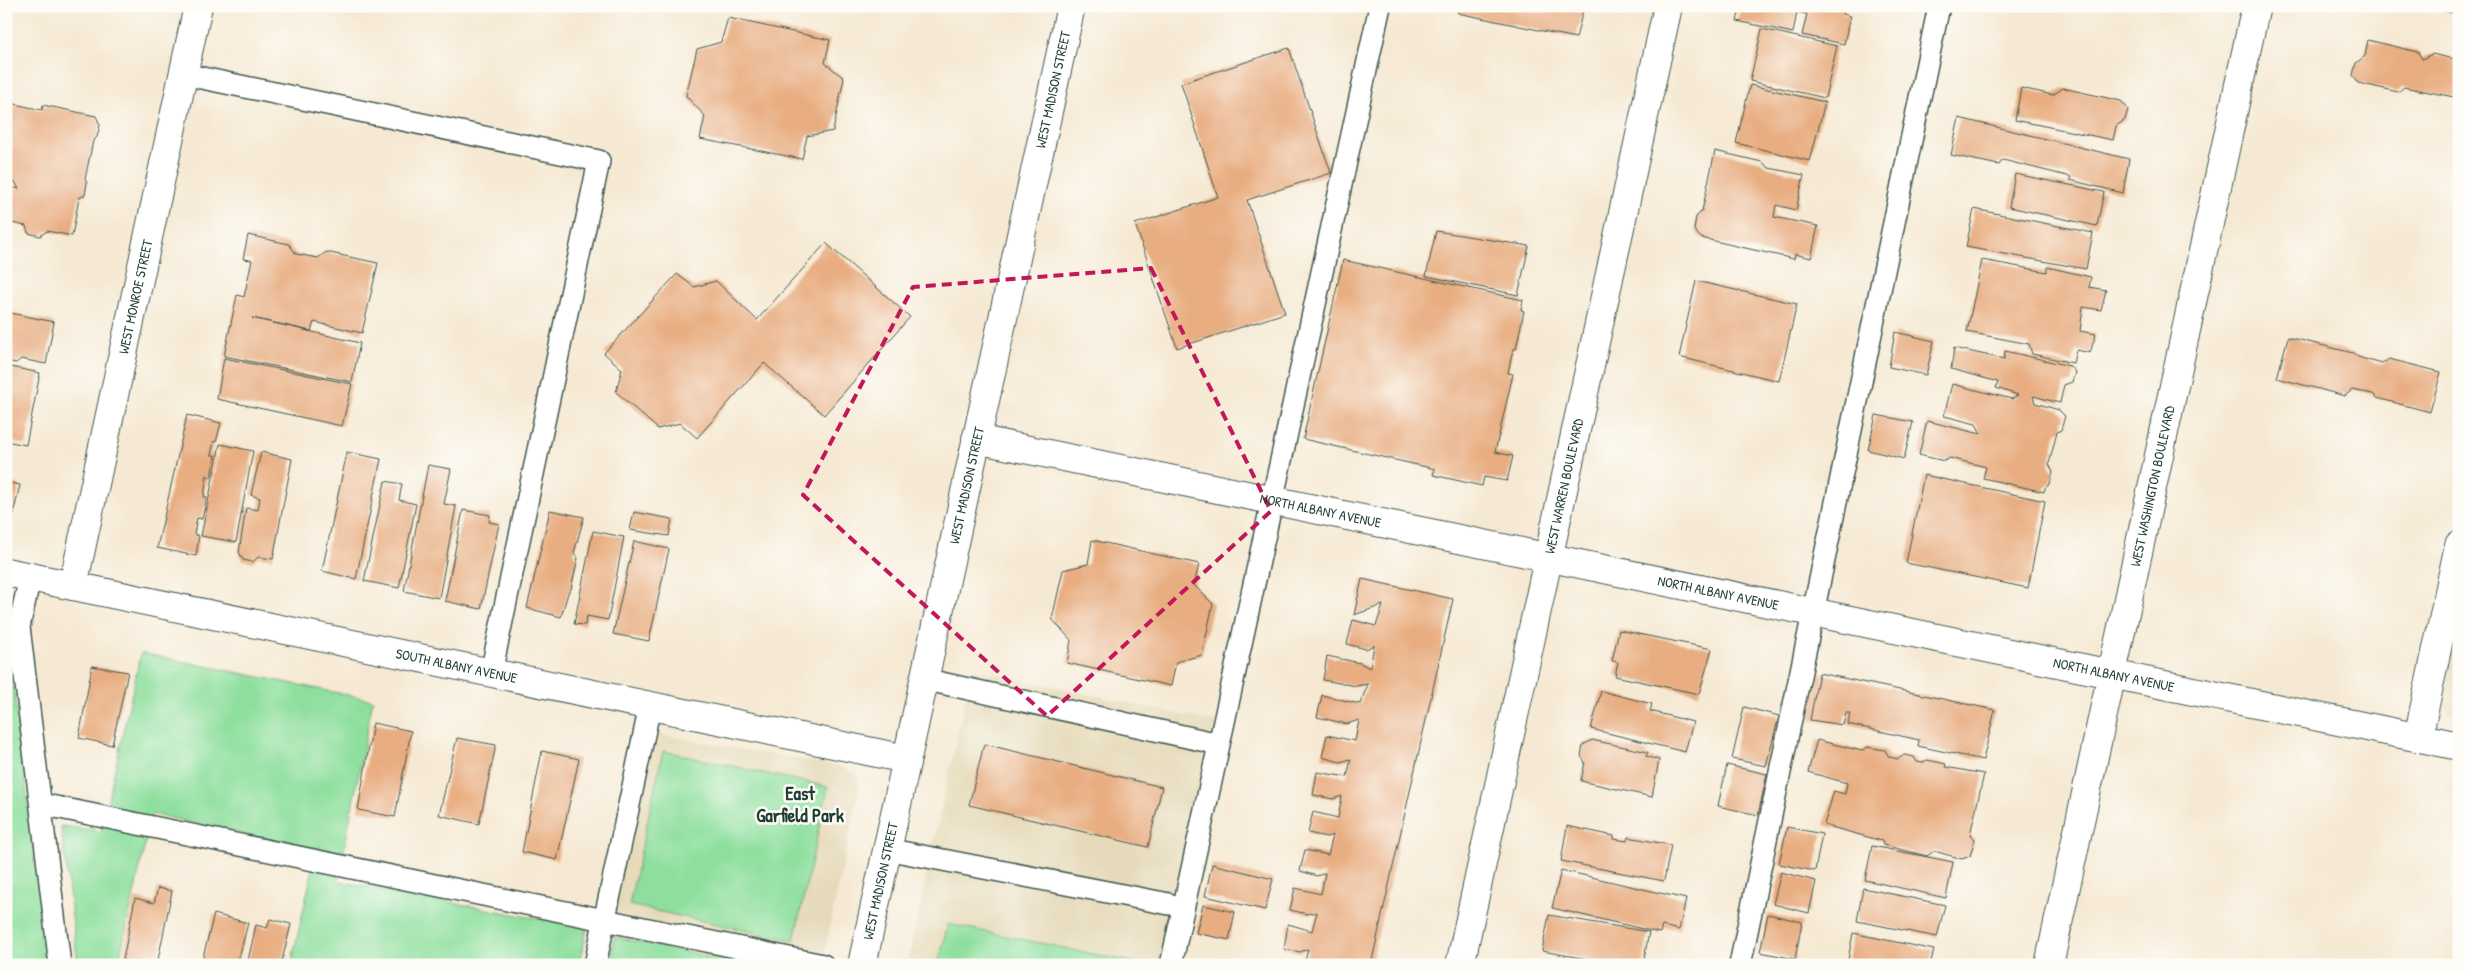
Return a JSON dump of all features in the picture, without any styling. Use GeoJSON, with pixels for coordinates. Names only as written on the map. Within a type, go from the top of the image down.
{"type":"FeatureCollection","features":[{"type":"Feature","properties":{"kind":"street","name":"WEST MONROE STREET"},"geometry":{"type":"LineString","coordinates":[[73,586],[198,6]]}},
{"type":"Feature","properties":{"kind":"street","name":"WEST MADISON STREET"},"geometry":{"type":"LineString","coordinates":[[862,965],[1071,6]]}},
{"type":"Feature","properties":{"kind":"street","name":"WEST WARREN BOULEVARD"},"geometry":{"type":"LineString","coordinates":[[1460,965],[1668,6]]}},
{"type":"Feature","properties":{"kind":"street","name":"WEST WASHINGTON BOULEVARD"},"geometry":{"type":"LineString","coordinates":[[2048,965],[2256,6]]}},
{"type":"Feature","properties":{"kind":"street","name":"NORTH ALBANY AVENUE"},"geometry":{"type":"LineString","coordinates":[[976,439],[2459,746]]}},
{"type":"Feature","properties":{"kind":"street"},"geometry":{"type":"LineString","coordinates":[[2418,738],[2459,545]]}},
{"type":"Feature","properties":{"kind":"street","name":"SOUTH ALBANY AVENUE"},"geometry":{"type":"LineString","coordinates":[[18,574],[906,759]]}},
{"type":"Feature","properties":{"kind":"lane"},"geometry":{"type":"LineString","coordinates":[[1171,965],[1380,6]]}},
{"type":"Feature","properties":{"kind":"lane"},"geometry":{"type":"LineString","coordinates":[[1740,965],[1939,6]]}},
{"type":"Feature","properties":{"kind":"lane"},"geometry":{"type":"LineString","coordinates":[[183,74],[599,161],[491,673]]}},
{"type":"Feature","properties":{"kind":"lane"},"geometry":{"type":"LineString","coordinates":[[18,574],[19,627],[60,965]]}},
{"type":"Feature","properties":{"kind":"lane"},"geometry":{"type":"LineString","coordinates":[[923,679],[1220,744]]}},
{"type":"Feature","properties":{"kind":"lane"},"geometry":{"type":"LineString","coordinates":[[595,965],[650,706]]}},
{"type":"Feature","properties":{"kind":"lane"},"geometry":{"type":"LineString","coordinates":[[41,804],[823,965]]}},
{"type":"Feature","properties":{"kind":"lane"},"geometry":{"type":"LineString","coordinates":[[886,849],[1169,904]]}},
{"type":"Feature","properties":{"kind":"highlighted area"},"geometry":{"type":"Polygon","coordinates":[[[1151,268],[1271,511],[1047,716],[803,495],[913,287],[1151,268]]]}},
{"type":"Feature","properties":{"kind":"shaded area"},"geometry":{"type":"Polygon","coordinates":[[[2459,620],[2459,717],[2449,714],[2443,706],[2444,690],[2459,620]]]}},
{"type":"Feature","properties":{"kind":"shaded area"},"geometry":{"type":"Polygon","coordinates":[[[972,669],[1224,724],[1171,965],[907,965],[972,669]]]}},
{"type":"Feature","properties":{"kind":"shaded area"},"geometry":{"type":"Polygon","coordinates":[[[645,732],[842,767],[856,774],[859,787],[822,965],[595,965],[645,732]]]}},
{"type":"Feature","properties":{"kind":"green space"},"geometry":{"type":"Polygon","coordinates":[[[6,627],[48,965],[6,965],[6,627]]]}},
{"type":"Feature","properties":{"kind":"green space"},"geometry":{"type":"Polygon","coordinates":[[[141,653],[373,700],[338,881],[587,928],[579,965],[291,965],[317,850],[152,814],[118,965],[78,965],[61,826],[101,831],[141,653]]]}},
{"type":"Feature","properties":{"kind":"green space"},"geometry":{"type":"Polygon","coordinates":[[[663,751],[828,787],[794,941],[629,905],[663,751]]]}},
{"type":"Feature","properties":{"kind":"green space"},"geometry":{"type":"Polygon","coordinates":[[[948,924],[1146,965],[938,965],[948,924]]]}},
{"type":"Feature","properties":{"kind":"green space"},"geometry":{"type":"Polygon","coordinates":[[[615,937],[748,965],[609,965],[615,937]]]}},
{"type":"Feature","properties":{"kind":"building"},"geometry":{"type":"Polygon","coordinates":[[[1459,6],[1584,6],[1576,38],[1458,13],[1459,6]]]}},
{"type":"Feature","properties":{"kind":"building"},"geometry":{"type":"Polygon","coordinates":[[[1741,6],[1844,6],[1843,14],[1850,16],[1844,44],[1802,35],[1807,14],[1797,12],[1793,33],[1737,21],[1741,6]]]}},
{"type":"Feature","properties":{"kind":"building"},"geometry":{"type":"Polygon","coordinates":[[[2424,6],[2459,6],[2459,14],[2458,14],[2424,6]]]}},
{"type":"Feature","properties":{"kind":"building"},"geometry":{"type":"Polygon","coordinates":[[[728,18],[830,40],[825,63],[844,78],[833,131],[807,136],[802,159],[700,139],[705,116],[686,96],[697,49],[721,42],[728,18]]]}},
{"type":"Feature","properties":{"kind":"building"},"geometry":{"type":"Polygon","coordinates":[[[1762,29],[1837,46],[1825,98],[1750,81],[1762,29]]]}},
{"type":"Feature","properties":{"kind":"building"},"geometry":{"type":"Polygon","coordinates":[[[2368,40],[2418,52],[2422,59],[2432,54],[2459,60],[2459,98],[2404,87],[2398,92],[2358,83],[2353,75],[2356,63],[2365,56],[2368,40]]]}},
{"type":"Feature","properties":{"kind":"building"},"geometry":{"type":"Polygon","coordinates":[[[1289,48],[1331,173],[1247,200],[1285,313],[1177,348],[1135,224],[1218,197],[1181,83],[1289,48]]]}},
{"type":"Feature","properties":{"kind":"building"},"geometry":{"type":"Polygon","coordinates":[[[1750,85],[1825,102],[1810,161],[1736,143],[1750,85]]]}},
{"type":"Feature","properties":{"kind":"building"},"geometry":{"type":"Polygon","coordinates":[[[2021,88],[2053,95],[2063,88],[2121,101],[2128,109],[2125,120],[2116,126],[2113,140],[2015,120],[2021,88]]]}},
{"type":"Feature","properties":{"kind":"building"},"geometry":{"type":"Polygon","coordinates":[[[6,102],[42,110],[43,105],[96,116],[100,125],[97,137],[93,141],[85,179],[87,183],[85,195],[79,198],[72,236],[47,231],[40,236],[28,233],[26,226],[6,222],[6,186],[19,189],[15,182],[6,180],[6,102]]]}},
{"type":"Feature","properties":{"kind":"building"},"geometry":{"type":"Polygon","coordinates":[[[1959,118],[2129,159],[2123,193],[2070,180],[2071,177],[2003,160],[1999,165],[1951,155],[1959,118]]]}},
{"type":"Feature","properties":{"kind":"building"},"geometry":{"type":"Polygon","coordinates":[[[1715,151],[1762,162],[1769,168],[1804,175],[1796,210],[1776,205],[1774,217],[1818,226],[1811,258],[1795,254],[1794,259],[1701,238],[1694,230],[1696,217],[1702,211],[1715,151]]]}},
{"type":"Feature","properties":{"kind":"building"},"geometry":{"type":"Polygon","coordinates":[[[2015,174],[2104,192],[2097,226],[2009,207],[2015,174]]]}},
{"type":"Feature","properties":{"kind":"building"},"geometry":{"type":"Polygon","coordinates":[[[1974,209],[2093,233],[2086,269],[1966,247],[1974,209]]]}},
{"type":"Feature","properties":{"kind":"building"},"geometry":{"type":"Polygon","coordinates":[[[1436,231],[1529,246],[1518,295],[1426,276],[1436,231]]]}},
{"type":"Feature","properties":{"kind":"building"},"geometry":{"type":"Polygon","coordinates":[[[248,235],[289,244],[296,254],[318,258],[326,252],[378,263],[362,333],[314,322],[311,331],[252,318],[360,343],[352,382],[224,356],[237,295],[244,297],[252,260],[243,259],[248,235]]]}},
{"type":"Feature","properties":{"kind":"building"},"geometry":{"type":"Polygon","coordinates":[[[826,243],[910,317],[824,415],[764,363],[697,438],[680,423],[658,429],[616,392],[622,369],[604,353],[677,274],[694,287],[716,281],[757,320],[826,243]]]}},
{"type":"Feature","properties":{"kind":"building"},"geometry":{"type":"Polygon","coordinates":[[[1343,260],[1523,300],[1521,310],[1524,311],[1516,349],[1513,349],[1508,373],[1513,374],[1495,452],[1513,456],[1507,481],[1484,477],[1482,486],[1433,475],[1435,469],[1303,439],[1343,260]]]}},
{"type":"Feature","properties":{"kind":"building"},"geometry":{"type":"Polygon","coordinates":[[[1982,260],[2047,272],[2047,267],[2091,277],[2089,287],[2106,290],[2101,310],[2083,307],[2080,331],[2096,334],[2090,353],[2076,350],[2073,363],[2032,354],[2029,344],[1967,332],[1982,260]]]}},
{"type":"Feature","properties":{"kind":"building"},"geometry":{"type":"Polygon","coordinates":[[[1696,281],[1797,304],[1779,381],[1679,357],[1696,281]]]}},
{"type":"Feature","properties":{"kind":"building"},"geometry":{"type":"Polygon","coordinates":[[[6,312],[54,322],[46,364],[21,359],[16,363],[6,361],[6,312]]]}},
{"type":"Feature","properties":{"kind":"building"},"geometry":{"type":"Polygon","coordinates":[[[1895,332],[1934,341],[1926,375],[1889,367],[1895,332]]]}},
{"type":"Feature","properties":{"kind":"building"},"geometry":{"type":"Polygon","coordinates":[[[2288,337],[2353,353],[2358,357],[2382,364],[2389,359],[2441,372],[2430,412],[2377,398],[2373,394],[2352,390],[2345,396],[2277,378],[2288,337]]]}},
{"type":"Feature","properties":{"kind":"building"},"geometry":{"type":"Polygon","coordinates":[[[1954,348],[2004,359],[2005,351],[2070,366],[2075,372],[2072,382],[2064,385],[2060,403],[2033,396],[2035,403],[2059,410],[2065,416],[2061,430],[2057,432],[2049,464],[2053,472],[2050,484],[2045,488],[2044,492],[1983,478],[1986,467],[1950,458],[1944,461],[1919,455],[1927,421],[1981,434],[1976,424],[1944,416],[1952,384],[2012,399],[2018,395],[1996,388],[1998,382],[1951,369],[1954,348]]]}},
{"type":"Feature","properties":{"kind":"building"},"geometry":{"type":"Polygon","coordinates":[[[224,358],[352,384],[342,426],[217,399],[224,358]]]}},
{"type":"Feature","properties":{"kind":"building"},"geometry":{"type":"Polygon","coordinates":[[[6,366],[40,373],[26,445],[6,441],[6,366]]]}},
{"type":"Feature","properties":{"kind":"building"},"geometry":{"type":"Polygon","coordinates":[[[187,415],[221,423],[211,455],[215,455],[211,478],[207,475],[204,497],[207,497],[202,519],[197,518],[194,534],[199,536],[196,556],[157,548],[187,415]]]}},
{"type":"Feature","properties":{"kind":"building"},"geometry":{"type":"Polygon","coordinates":[[[1876,415],[1913,422],[1904,459],[1868,450],[1876,415]]]}},
{"type":"Feature","properties":{"kind":"building"},"geometry":{"type":"Polygon","coordinates":[[[220,444],[253,451],[236,542],[201,536],[220,444]]]}},
{"type":"Feature","properties":{"kind":"building"},"geometry":{"type":"Polygon","coordinates":[[[261,452],[292,459],[273,559],[258,557],[253,562],[243,560],[239,552],[246,508],[258,510],[260,498],[251,495],[261,452]]]}},
{"type":"Feature","properties":{"kind":"building"},"geometry":{"type":"Polygon","coordinates":[[[347,452],[381,459],[356,579],[322,571],[347,452]]]}},
{"type":"Feature","properties":{"kind":"building"},"geometry":{"type":"Polygon","coordinates":[[[428,465],[451,469],[444,504],[456,506],[439,598],[404,591],[428,465]]]}},
{"type":"Feature","properties":{"kind":"building"},"geometry":{"type":"Polygon","coordinates":[[[1924,475],[2045,501],[2028,588],[1906,563],[1924,475]]]}},
{"type":"Feature","properties":{"kind":"building"},"geometry":{"type":"Polygon","coordinates":[[[385,481],[402,484],[399,500],[416,504],[399,588],[364,581],[385,481]]]}},
{"type":"Feature","properties":{"kind":"building"},"geometry":{"type":"Polygon","coordinates":[[[6,482],[20,485],[13,515],[6,519],[6,482]]]}},
{"type":"Feature","properties":{"kind":"building"},"geometry":{"type":"Polygon","coordinates":[[[463,510],[490,515],[489,522],[499,524],[481,609],[445,601],[463,510]]]}},
{"type":"Feature","properties":{"kind":"building"},"geometry":{"type":"Polygon","coordinates":[[[550,510],[584,517],[574,553],[578,558],[571,589],[561,617],[527,608],[550,510]]]}},
{"type":"Feature","properties":{"kind":"building"},"geometry":{"type":"Polygon","coordinates":[[[634,512],[672,519],[669,536],[630,530],[634,512]]]}},
{"type":"Feature","properties":{"kind":"building"},"geometry":{"type":"Polygon","coordinates":[[[593,531],[624,537],[608,620],[587,616],[585,625],[574,624],[593,531]]]}},
{"type":"Feature","properties":{"kind":"building"},"geometry":{"type":"Polygon","coordinates":[[[1092,540],[1199,564],[1194,585],[1213,604],[1202,655],[1176,662],[1171,686],[1067,663],[1071,640],[1052,619],[1063,570],[1088,564],[1092,540]]]}},
{"type":"Feature","properties":{"kind":"building"},"geometry":{"type":"Polygon","coordinates":[[[634,541],[669,549],[649,641],[613,634],[634,541]]]}},
{"type":"Feature","properties":{"kind":"building"},"geometry":{"type":"Polygon","coordinates":[[[1362,579],[1453,599],[1371,965],[1304,965],[1308,949],[1300,952],[1284,949],[1288,924],[1312,931],[1317,912],[1307,914],[1290,910],[1295,888],[1321,894],[1325,873],[1317,876],[1300,871],[1305,850],[1328,855],[1333,835],[1327,837],[1308,833],[1313,812],[1338,818],[1342,796],[1333,799],[1313,795],[1317,772],[1347,777],[1351,759],[1340,762],[1322,757],[1327,735],[1355,741],[1359,720],[1347,724],[1317,717],[1322,695],[1360,704],[1368,684],[1356,686],[1323,680],[1327,656],[1360,663],[1370,668],[1374,645],[1366,649],[1347,644],[1353,620],[1376,626],[1383,605],[1354,615],[1362,579]]]}},
{"type":"Feature","properties":{"kind":"building"},"geometry":{"type":"Polygon","coordinates":[[[1619,630],[1712,649],[1699,694],[1615,676],[1618,662],[1612,661],[1619,630]]]}},
{"type":"Feature","properties":{"kind":"building"},"geometry":{"type":"Polygon","coordinates":[[[92,666],[128,672],[112,745],[79,738],[92,666]]]}},
{"type":"Feature","properties":{"kind":"building"},"geometry":{"type":"Polygon","coordinates":[[[1819,673],[1995,710],[1983,760],[1918,746],[1919,740],[1848,724],[1850,713],[1846,713],[1843,725],[1810,720],[1819,673]]]}},
{"type":"Feature","properties":{"kind":"building"},"geometry":{"type":"Polygon","coordinates":[[[1601,691],[1652,704],[1650,711],[1693,722],[1685,752],[1591,729],[1601,691]]]}},
{"type":"Feature","properties":{"kind":"building"},"geometry":{"type":"Polygon","coordinates":[[[1744,707],[1779,716],[1766,766],[1732,759],[1744,707]]]}},
{"type":"Feature","properties":{"kind":"building"},"geometry":{"type":"Polygon","coordinates":[[[373,723],[411,731],[395,817],[358,810],[373,723]]]}},
{"type":"Feature","properties":{"kind":"building"},"geometry":{"type":"Polygon","coordinates":[[[457,738],[496,745],[479,824],[439,815],[457,738]]]}},
{"type":"Feature","properties":{"kind":"building"},"geometry":{"type":"Polygon","coordinates":[[[1592,740],[1648,752],[1646,756],[1659,760],[1652,797],[1581,781],[1585,762],[1581,756],[1583,745],[1592,740]]]}},
{"type":"Feature","properties":{"kind":"building"},"geometry":{"type":"Polygon","coordinates":[[[1817,740],[1862,751],[1867,747],[1885,750],[1889,757],[1898,759],[1904,755],[1914,757],[1917,762],[1922,763],[1927,760],[1946,764],[1945,767],[1984,774],[1970,835],[1975,839],[1970,856],[1962,859],[1934,851],[1927,856],[1883,845],[1882,841],[1824,825],[1834,791],[1845,794],[1847,783],[1808,772],[1817,740]]]}},
{"type":"Feature","properties":{"kind":"building"},"geometry":{"type":"Polygon","coordinates":[[[984,744],[1162,787],[1148,847],[969,805],[984,744]]]}},
{"type":"Feature","properties":{"kind":"building"},"geometry":{"type":"Polygon","coordinates":[[[542,751],[579,759],[557,860],[522,852],[542,751]]]}},
{"type":"Feature","properties":{"kind":"building"},"geometry":{"type":"Polygon","coordinates":[[[1727,765],[1767,774],[1758,815],[1718,806],[1727,765]]]}},
{"type":"Feature","properties":{"kind":"building"},"geometry":{"type":"Polygon","coordinates":[[[1567,826],[1614,836],[1614,839],[1627,841],[1628,837],[1671,845],[1664,881],[1561,861],[1567,826]]]}},
{"type":"Feature","properties":{"kind":"building"},"geometry":{"type":"Polygon","coordinates":[[[1787,827],[1822,834],[1815,871],[1779,864],[1787,827]]]}},
{"type":"Feature","properties":{"kind":"building"},"geometry":{"type":"Polygon","coordinates":[[[1872,846],[1953,862],[1946,898],[1865,880],[1872,846]]]}},
{"type":"Feature","properties":{"kind":"building"},"geometry":{"type":"Polygon","coordinates":[[[1212,864],[1273,879],[1265,910],[1205,896],[1212,864]]]}},
{"type":"Feature","properties":{"kind":"building"},"geometry":{"type":"Polygon","coordinates":[[[1561,870],[1686,899],[1679,930],[1662,926],[1660,933],[1552,908],[1561,870]]]}},
{"type":"Feature","properties":{"kind":"building"},"geometry":{"type":"Polygon","coordinates":[[[1781,872],[1816,881],[1809,913],[1773,904],[1781,872]]]}},
{"type":"Feature","properties":{"kind":"building"},"geometry":{"type":"Polygon","coordinates":[[[158,888],[172,891],[157,965],[122,965],[135,898],[154,903],[158,888]]]}},
{"type":"Feature","properties":{"kind":"building"},"geometry":{"type":"Polygon","coordinates":[[[1863,888],[1945,905],[1937,937],[1857,921],[1863,888]]]}},
{"type":"Feature","properties":{"kind":"building"},"geometry":{"type":"Polygon","coordinates":[[[1203,905],[1235,912],[1229,940],[1196,933],[1203,905]]]}},
{"type":"Feature","properties":{"kind":"building"},"geometry":{"type":"Polygon","coordinates":[[[214,914],[248,923],[237,965],[201,965],[214,914]]]}},
{"type":"Feature","properties":{"kind":"building"},"geometry":{"type":"Polygon","coordinates":[[[1768,914],[1802,922],[1795,959],[1760,952],[1768,914]]]}},
{"type":"Feature","properties":{"kind":"building"},"geometry":{"type":"Polygon","coordinates":[[[1549,915],[1649,932],[1643,965],[1621,965],[1542,951],[1549,915]]]}},
{"type":"Feature","properties":{"kind":"building"},"geometry":{"type":"Polygon","coordinates":[[[270,919],[291,924],[281,965],[247,965],[256,925],[267,928],[270,919]]]}},
{"type":"Feature","properties":{"kind":"building"},"geometry":{"type":"Polygon","coordinates":[[[1853,933],[1934,950],[1930,965],[1847,965],[1853,933]]]}},
{"type":"Feature","properties":{"kind":"district","name":"East Garfield Park"},"geometry":{"type":"Point","coordinates":[800,804]}}]}
